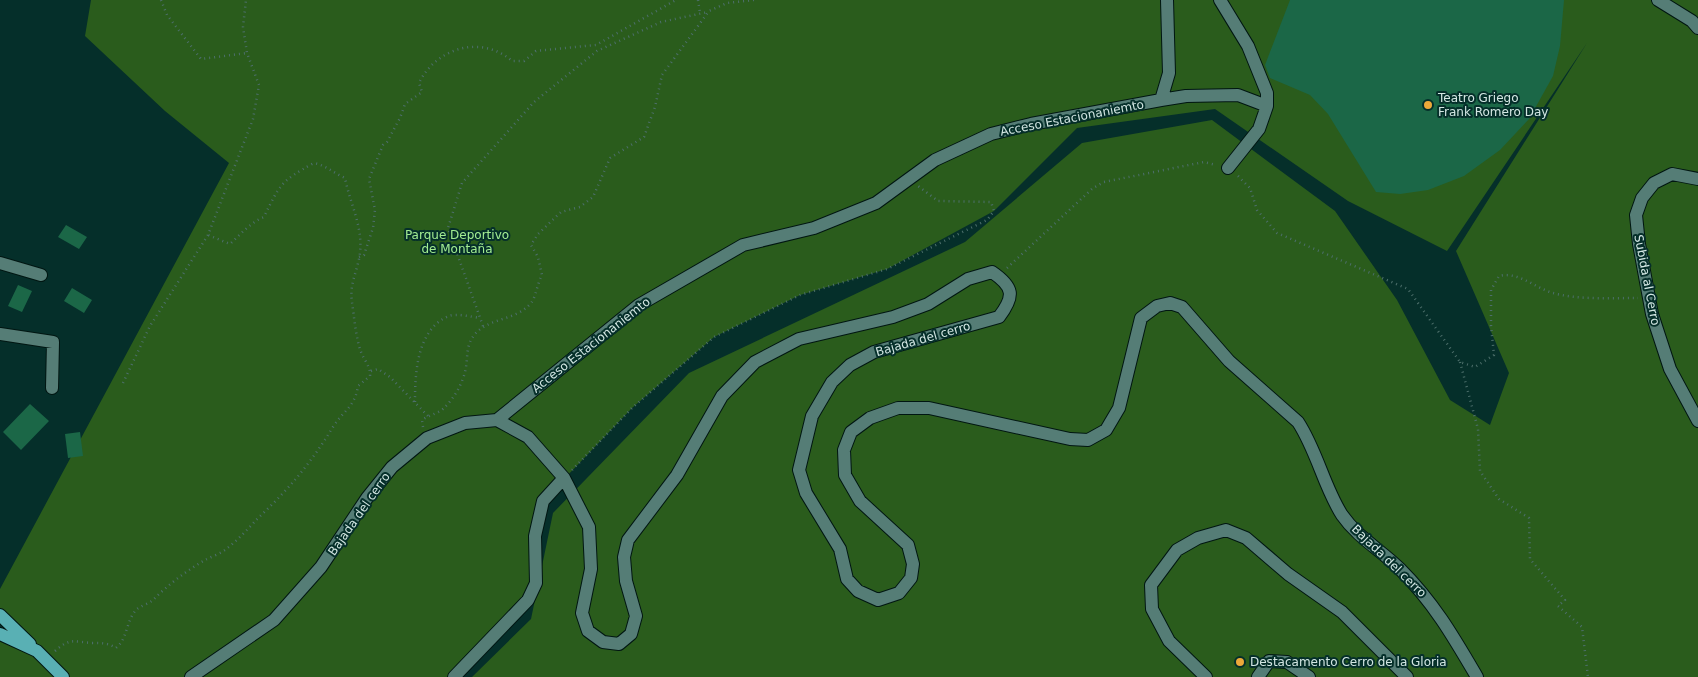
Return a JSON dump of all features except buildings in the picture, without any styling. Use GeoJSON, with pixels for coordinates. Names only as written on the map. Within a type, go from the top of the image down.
{"type":"FeatureCollection","features":[{"type":"Feature","properties":{"kind":"main road"},"geometry":{"type":"LineString","coordinates":[[0,615],[63,677]]}},
{"type":"Feature","properties":{"kind":"main road"},"geometry":{"type":"LineString","coordinates":[[0,634],[42,655]]}},
{"type":"Feature","properties":{"kind":"street","name":"Acceso Estacionaniemto"},"geometry":{"type":"LineString","coordinates":[[1161,100],[1168,73],[1167,0]]}},
{"type":"Feature","properties":{"kind":"street"},"geometry":{"type":"LineString","coordinates":[[1220,0],[1248,46],[1267,93],[1267,106],[1259,129],[1228,168]]}},
{"type":"Feature","properties":{"kind":"street"},"geometry":{"type":"LineString","coordinates":[[1658,0],[1692,21],[1698,28]]}},
{"type":"Feature","properties":{"kind":"street","name":"Acceso Estacionaniemto"},"geometry":{"type":"LineString","coordinates":[[497,420],[639,305],[744,245],[814,228],[876,203],[935,160],[991,134],[1031,124],[1186,96],[1238,95],[1267,106]]}},
{"type":"Feature","properties":{"kind":"street","name":"Subida al Cerro"},"geometry":{"type":"LineString","coordinates":[[1698,179],[1672,174],[1654,183],[1642,198],[1636,215],[1638,244],[1652,314],[1670,369],[1698,420]]}},
{"type":"Feature","properties":{"kind":"street"},"geometry":{"type":"LineString","coordinates":[[0,263],[41,275]]}},
{"type":"Feature","properties":{"kind":"street"},"geometry":{"type":"LineString","coordinates":[[497,420],[528,437],[564,478],[589,527],[591,569],[582,613],[588,631],[603,642],[619,644],[631,634],[636,616],[626,581],[624,557],[628,540],[677,475],[722,396],[755,362],[799,339],[893,317],[919,307],[968,279],[992,272],[999,276]]}},
{"type":"Feature","properties":{"kind":"street","name":"Bajada del cerro"},"geometry":{"type":"LineString","coordinates":[[999,276],[1010,290],[1009,303],[999,317],[874,352],[850,365],[832,382],[812,416],[799,470],[806,493],[840,549],[847,579],[858,591],[878,600],[899,593],[911,578],[913,564],[908,545],[860,501],[845,475],[844,450],[851,432],[870,418],[898,408],[929,408],[1070,439],[1088,440],[1106,430],[1119,408],[1141,318],[1157,306],[1170,303],[1182,307],[1229,361],[1298,422],[1306,434],[1342,514],[1360,536],[1399,567],[1430,601],[1477,677]]}},
{"type":"Feature","properties":{"kind":"street"},"geometry":{"type":"LineString","coordinates":[[0,334],[53,342],[52,388]]}},
{"type":"Feature","properties":{"kind":"street","name":"Bajada del cerro"},"geometry":{"type":"LineString","coordinates":[[191,677],[274,620],[322,567],[367,498],[392,467],[427,438],[466,423],[497,420]]}},
{"type":"Feature","properties":{"kind":"street"},"geometry":{"type":"LineString","coordinates":[[454,677],[528,600],[536,584],[535,536],[543,502],[564,478]]}},
{"type":"Feature","properties":{"kind":"street"},"geometry":{"type":"LineString","coordinates":[[1206,677],[1169,641],[1152,609],[1151,585],[1177,550],[1198,538],[1226,530],[1246,538],[1288,574],[1342,612],[1407,677]]}},
{"type":"Feature","properties":{"kind":"street"},"geometry":{"type":"LineString","coordinates":[[1258,677],[1269,661],[1288,662],[1309,677]]}},
{"type":"Feature","properties":{"kind":"path"},"geometry":{"type":"LineString","coordinates":[[161,0],[167,15],[201,59],[247,53]]}},
{"type":"Feature","properties":{"kind":"path"},"geometry":{"type":"LineString","coordinates":[[123,383],[150,326],[208,235],[253,119],[259,85],[247,53],[243,27],[246,0]]}},
{"type":"Feature","properties":{"kind":"path"},"geometry":{"type":"LineString","coordinates":[[359,257],[364,254],[372,228],[374,210],[369,179],[383,144],[400,118],[405,104],[422,92],[419,84],[424,72],[459,47],[478,47],[502,52],[512,61],[524,61],[536,51],[596,45],[676,0]]}},
{"type":"Feature","properties":{"kind":"path"},"geometry":{"type":"LineString","coordinates":[[698,0],[700,14]]}},
{"type":"Feature","properties":{"kind":"path"},"geometry":{"type":"LineString","coordinates":[[483,326],[448,228],[462,183],[534,102],[596,51],[661,22],[709,12],[727,3],[754,0]]}},
{"type":"Feature","properties":{"kind":"path"},"geometry":{"type":"LineString","coordinates":[[427,438],[422,420],[444,409],[458,390],[466,366],[467,346],[483,326],[515,315],[532,303],[537,284],[542,275],[538,257],[531,245],[538,234],[561,212],[580,207],[593,197],[610,158],[644,137],[655,107],[662,75],[709,12]]}},
{"type":"Feature","properties":{"kind":"path"},"geometry":{"type":"LineString","coordinates":[[596,45],[596,51]]}},
{"type":"Feature","properties":{"kind":"path"},"geometry":{"type":"LineString","coordinates":[[999,276],[1093,188],[1104,182],[1204,162],[1228,168],[1250,188],[1257,210],[1277,233],[1408,290],[1460,362],[1478,429],[1480,471],[1499,499],[1529,518],[1530,559],[1565,600],[1558,606],[1582,627],[1588,677]]}},
{"type":"Feature","properties":{"kind":"path"},"geometry":{"type":"LineString","coordinates":[[42,655],[65,642],[77,639],[105,643],[116,648],[122,644],[126,628],[137,609],[154,600],[159,591],[172,585],[204,561],[225,550],[286,491],[320,451],[334,425],[345,416],[357,395],[358,386],[370,376],[371,371],[360,350],[352,300],[352,278],[359,257],[360,225],[349,199],[345,178],[329,171],[322,164],[314,163],[293,174],[279,186],[264,217],[253,221],[246,232],[230,244],[208,235]]}},
{"type":"Feature","properties":{"kind":"path"},"geometry":{"type":"LineString","coordinates":[[564,478],[632,408],[714,337],[800,295],[886,269],[987,220],[994,211],[991,202],[938,201],[908,180]]}},
{"type":"Feature","properties":{"kind":"path"},"geometry":{"type":"LineString","coordinates":[[1460,362],[1475,367],[1494,355],[1491,326],[1491,290],[1499,276],[1509,274],[1553,293],[1598,298],[1649,298]]}},
{"type":"Feature","properties":{"kind":"path"},"geometry":{"type":"LineString","coordinates":[[415,402],[415,377],[428,331],[450,315],[480,318]]}},
{"type":"Feature","properties":{"kind":"path"},"geometry":{"type":"LineString","coordinates":[[371,371],[378,369],[390,377],[428,416]]}},
{"type":"Feature","properties":{"kind":"green space","name":"Parque Deportivo de Montaña"},"geometry":{"type":"Polygon","coordinates":[[[91,0],[1698,0],[1698,677],[472,677],[531,619],[553,513],[689,373],[965,242],[1082,143],[1212,120],[1335,211],[1397,300],[1450,400],[1490,425],[1509,373],[1456,251],[1587,43],[1447,251],[1348,201],[1215,109],[1077,128],[994,211],[887,269],[800,295],[714,337],[632,408],[543,501],[528,600],[453,677],[0,677],[0,628],[29,645],[0,615],[0,589],[229,163],[165,111],[85,36],[91,0]]]}},
{"type":"Feature","properties":{"kind":"place","name":"Teatro Griego Frank Romero Day"},"geometry":{"type":"Point","coordinates":[1428,105]}},
{"type":"Feature","properties":{"kind":"place","name":"Destacamento Cerro de la Gloria"},"geometry":{"type":"Point","coordinates":[1240,662]}}]}
